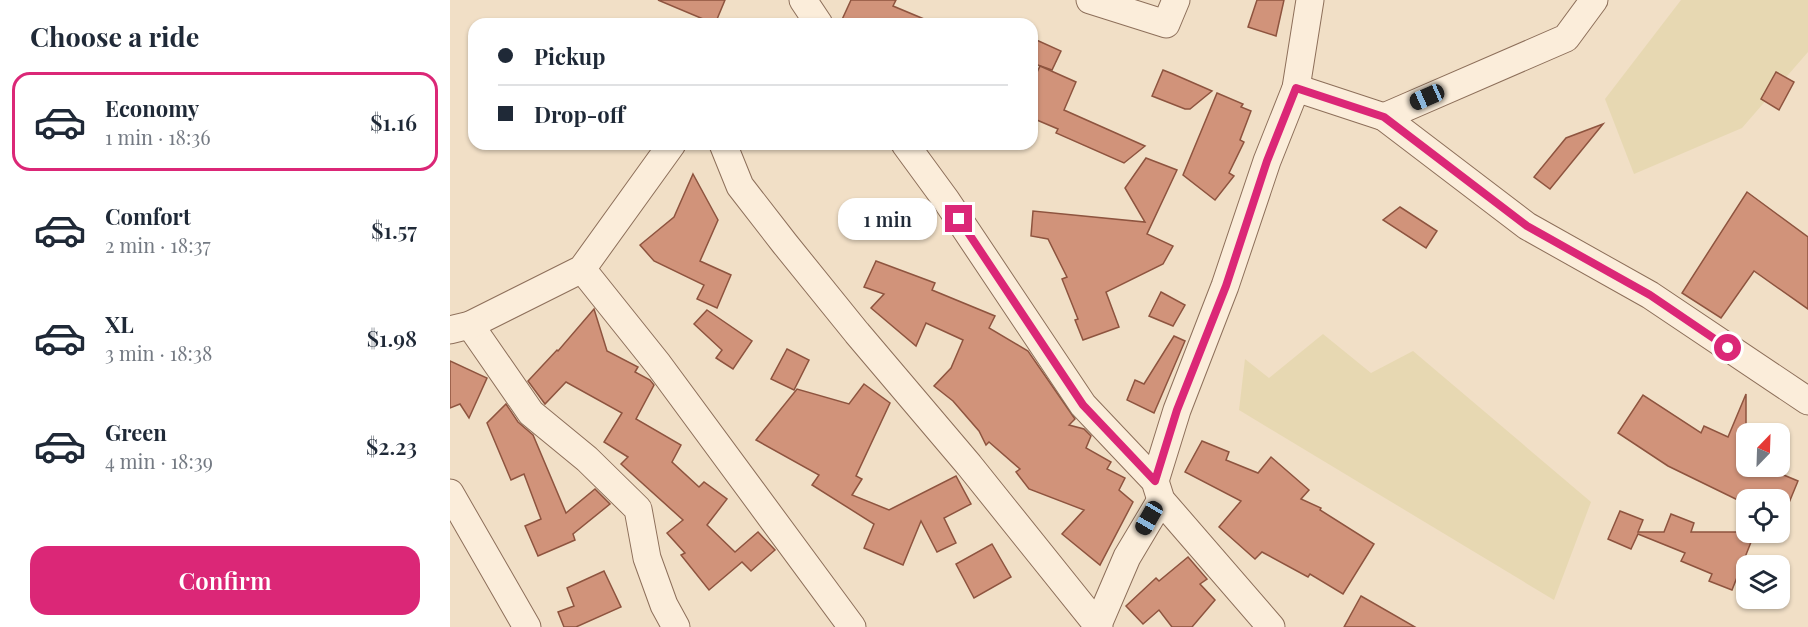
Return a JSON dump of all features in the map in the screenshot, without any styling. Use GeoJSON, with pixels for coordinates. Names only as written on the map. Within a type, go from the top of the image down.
{"type":"FeatureCollection","features":[{"type":"Feature","properties":{"kind":"street"},"geometry":{"type":"LineString","coordinates":[[803,0],[815,18]]}},
{"type":"Feature","properties":{"kind":"street"},"geometry":{"type":"LineString","coordinates":[[1090,0],[1166,24],[1176,0]]}},
{"type":"Feature","properties":{"kind":"street"},"geometry":{"type":"LineString","coordinates":[[725,150],[740,186],[778,236],[969,465],[1098,627],[1158,490],[1177,410],[1226,286],[1256,192],[1296,88],[1310,0]]}},
{"type":"Feature","properties":{"kind":"street"},"geometry":{"type":"LineString","coordinates":[[1384,117],[1566,38],[1594,0]]}},
{"type":"Feature","properties":{"kind":"street"},"geometry":{"type":"LineString","coordinates":[[1296,88],[1384,117],[1527,226],[1650,295],[1808,401]]}},
{"type":"Feature","properties":{"kind":"street"},"geometry":{"type":"LineString","coordinates":[[668,150],[582,269],[460,328],[531,413],[587,459],[638,509],[647,558],[664,605],[676,627]]}},
{"type":"Feature","properties":{"kind":"street"},"geometry":{"type":"LineString","coordinates":[[909,150],[946,200],[1083,405],[1158,490],[1271,627]]}},
{"type":"Feature","properties":{"kind":"street"},"geometry":{"type":"LineString","coordinates":[[582,269],[658,364],[852,627]]}},
{"type":"Feature","properties":{"kind":"street"},"geometry":{"type":"LineString","coordinates":[[450,493],[526,627]]}},
{"type":"Feature","properties":{"kind":"shaded area"},"geometry":{"type":"Polygon","coordinates":[[[1681,0],[1808,0],[1808,52],[1742,128],[1634,174],[1605,99],[1681,0]]]}},
{"type":"Feature","properties":{"kind":"shaded area"},"geometry":{"type":"Polygon","coordinates":[[[1323,334],[1371,373],[1413,351],[1591,502],[1554,600],[1239,410],[1245,359],[1269,378],[1323,334]]]}},
{"type":"Feature","properties":{"kind":"building"},"geometry":{"type":"Polygon","coordinates":[[[658,0],[725,0],[718,18],[701,18],[658,0]]]}},
{"type":"Feature","properties":{"kind":"building"},"geometry":{"type":"Polygon","coordinates":[[[851,0],[896,0],[893,6],[922,18],[843,18],[851,0]]]}},
{"type":"Feature","properties":{"kind":"building"},"geometry":{"type":"Polygon","coordinates":[[[1257,0],[1284,0],[1276,36],[1248,27],[1257,0]]]}},
{"type":"Feature","properties":{"kind":"building"},"geometry":{"type":"Polygon","coordinates":[[[1038,41],[1061,51],[1052,70],[1038,65],[1038,41]]]}},
{"type":"Feature","properties":{"kind":"building"},"geometry":{"type":"Polygon","coordinates":[[[1040,66],[1076,82],[1064,110],[1145,146],[1124,163],[1056,133],[1058,129],[1038,121],[1038,70],[1040,66]]]}},
{"type":"Feature","properties":{"kind":"building"},"geometry":{"type":"Polygon","coordinates":[[[1163,70],[1212,91],[1190,109],[1152,96],[1163,70]]]}},
{"type":"Feature","properties":{"kind":"building"},"geometry":{"type":"Polygon","coordinates":[[[1776,72],[1794,82],[1779,110],[1761,99],[1776,72]]]}},
{"type":"Feature","properties":{"kind":"building"},"geometry":{"type":"Polygon","coordinates":[[[1217,93],[1243,104],[1241,107],[1251,111],[1240,140],[1244,142],[1229,173],[1234,176],[1215,200],[1183,175],[1217,93]]]}},
{"type":"Feature","properties":{"kind":"building"},"geometry":{"type":"Polygon","coordinates":[[[1603,124],[1550,189],[1534,177],[1566,138],[1603,124]]]}},
{"type":"Feature","properties":{"kind":"building"},"geometry":{"type":"Polygon","coordinates":[[[1146,158],[1177,170],[1147,234],[1173,246],[1163,264],[1106,292],[1119,327],[1083,340],[1075,320],[1078,319],[1062,279],[1067,277],[1048,239],[1031,236],[1033,211],[1145,222],[1125,188],[1146,158]]]}},
{"type":"Feature","properties":{"kind":"building"},"geometry":{"type":"Polygon","coordinates":[[[693,174],[718,220],[700,261],[731,275],[717,308],[697,299],[704,285],[654,261],[640,245],[674,217],[693,174]]]}},
{"type":"Feature","properties":{"kind":"building"},"geometry":{"type":"Polygon","coordinates":[[[1747,192],[1808,237],[1808,309],[1754,271],[1721,318],[1682,293],[1747,192]]]}},
{"type":"Feature","properties":{"kind":"building"},"geometry":{"type":"Polygon","coordinates":[[[1400,207],[1437,231],[1426,248],[1383,220],[1400,207]]]}},
{"type":"Feature","properties":{"kind":"building"},"geometry":{"type":"Polygon","coordinates":[[[876,261],[935,283],[932,290],[995,316],[989,328],[1028,351],[1075,419],[1069,425],[1084,429],[1091,436],[1086,448],[1111,462],[1107,469],[1125,478],[1119,490],[1133,502],[1100,565],[1062,534],[1084,510],[1029,489],[1016,472],[1020,469],[989,442],[986,445],[979,431],[953,401],[934,386],[951,368],[963,340],[926,323],[916,346],[871,308],[884,294],[864,287],[876,261]]]}},
{"type":"Feature","properties":{"kind":"building"},"geometry":{"type":"Polygon","coordinates":[[[1161,292],[1185,305],[1173,326],[1149,316],[1161,292]]]}},
{"type":"Feature","properties":{"kind":"building"},"geometry":{"type":"Polygon","coordinates":[[[594,309],[607,351],[638,367],[635,372],[650,380],[654,385],[636,419],[681,445],[672,462],[699,487],[704,482],[727,499],[707,525],[735,552],[758,532],[775,550],[751,571],[742,562],[709,590],[681,555],[685,553],[667,533],[683,520],[621,464],[628,457],[604,442],[622,413],[566,382],[545,404],[528,381],[558,351],[594,309]]]}},
{"type":"Feature","properties":{"kind":"building"},"geometry":{"type":"Polygon","coordinates":[[[707,310],[752,341],[733,369],[716,358],[722,350],[694,324],[707,310]]]}},
{"type":"Feature","properties":{"kind":"building"},"geometry":{"type":"Polygon","coordinates":[[[1174,336],[1185,341],[1154,413],[1127,400],[1135,380],[1144,384],[1174,336]]]}},
{"type":"Feature","properties":{"kind":"building"},"geometry":{"type":"Polygon","coordinates":[[[787,349],[809,360],[794,390],[771,379],[787,349]]]}},
{"type":"Feature","properties":{"kind":"building"},"geometry":{"type":"Polygon","coordinates":[[[450,361],[487,378],[469,418],[460,404],[450,408],[450,361]]]}},
{"type":"Feature","properties":{"kind":"building"},"geometry":{"type":"Polygon","coordinates":[[[864,384],[890,403],[856,476],[862,479],[852,495],[889,510],[956,476],[971,504],[944,518],[956,543],[937,552],[921,521],[903,565],[864,548],[874,524],[812,485],[819,475],[756,440],[797,389],[849,404],[864,384]]]}},
{"type":"Feature","properties":{"kind":"building"},"geometry":{"type":"Polygon","coordinates":[[[1746,394],[1746,423],[1736,423],[1736,477],[1788,477],[1798,481],[1790,500],[1790,489],[1736,489],[1736,499],[1668,466],[1618,433],[1643,395],[1701,433],[1704,426],[1728,437],[1746,394]]]}},
{"type":"Feature","properties":{"kind":"building"},"geometry":{"type":"Polygon","coordinates":[[[506,404],[518,422],[533,435],[566,513],[595,489],[610,504],[573,534],[575,540],[538,556],[525,526],[541,519],[524,474],[511,480],[487,423],[506,404]]]}},
{"type":"Feature","properties":{"kind":"building"},"geometry":{"type":"Polygon","coordinates":[[[1202,441],[1229,452],[1226,460],[1258,473],[1271,457],[1309,490],[1301,499],[1321,508],[1320,510],[1374,544],[1343,594],[1310,574],[1308,577],[1262,552],[1255,559],[1219,527],[1241,501],[1185,472],[1202,441]]]}},
{"type":"Feature","properties":{"kind":"building"},"geometry":{"type":"Polygon","coordinates":[[[1620,511],[1643,520],[1638,532],[1664,532],[1671,514],[1694,523],[1691,532],[1736,532],[1736,543],[1751,543],[1746,555],[1736,555],[1736,580],[1732,590],[1709,581],[1712,574],[1681,561],[1685,553],[1638,534],[1631,549],[1608,539],[1620,511]]]}},
{"type":"Feature","properties":{"kind":"building"},"geometry":{"type":"Polygon","coordinates":[[[992,544],[1011,577],[974,598],[956,564],[992,544]]]}},
{"type":"Feature","properties":{"kind":"building"},"geometry":{"type":"Polygon","coordinates":[[[1188,557],[1207,579],[1200,584],[1215,600],[1192,627],[1172,627],[1159,610],[1143,624],[1126,606],[1156,578],[1159,581],[1188,557]]]}},
{"type":"Feature","properties":{"kind":"building"},"geometry":{"type":"Polygon","coordinates":[[[604,571],[621,607],[576,627],[564,627],[558,612],[574,606],[567,588],[604,571]]]}},
{"type":"Feature","properties":{"kind":"building"},"geometry":{"type":"Polygon","coordinates":[[[1361,596],[1415,627],[1344,627],[1361,596]]]}},
{"type":"Feature","properties":{"kind":"route"},"geometry":{"type":"LineString","coordinates":[[959,219],[1083,405],[1155,481],[1177,410],[1226,286],[1267,161],[1296,88],[1384,117],[1527,226],[1650,295],[1728,348]]}}]}
